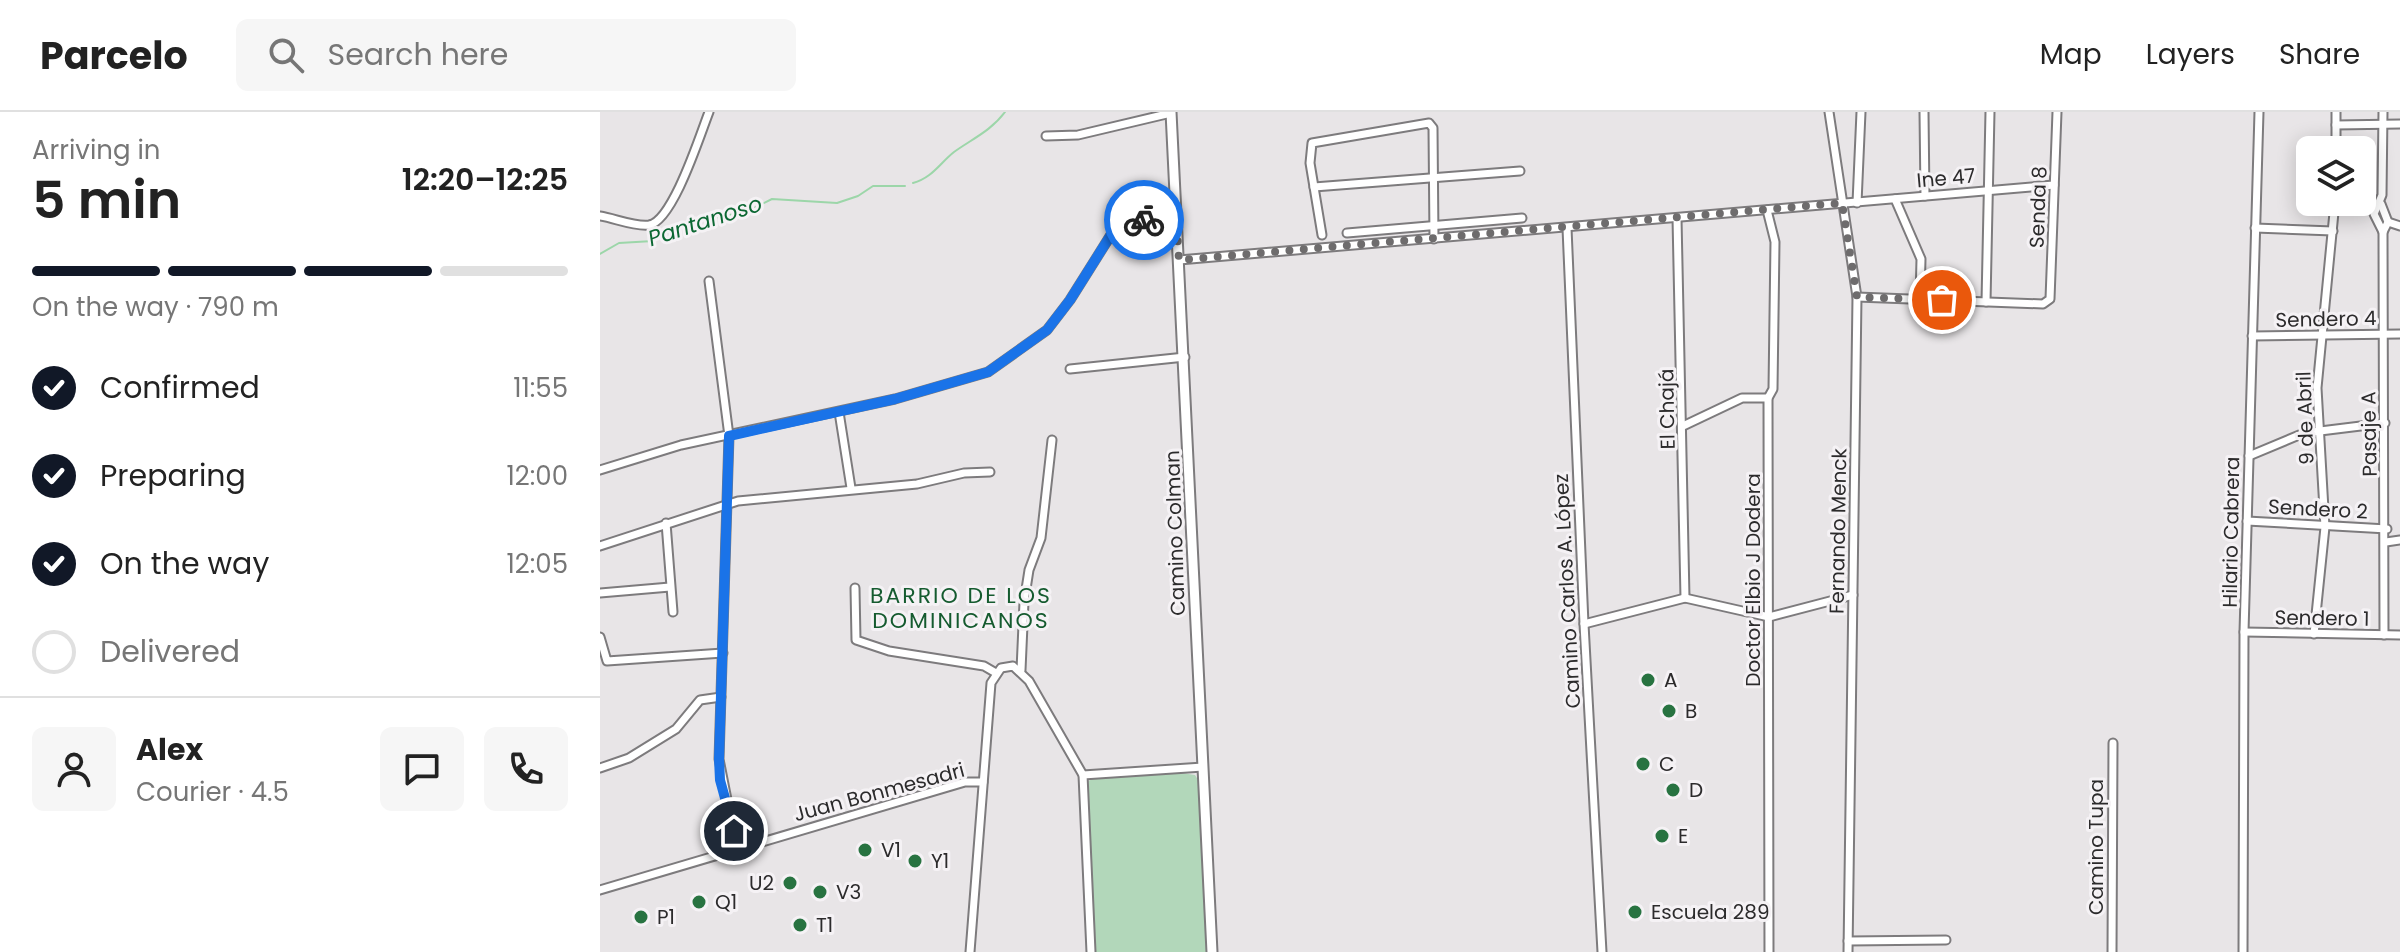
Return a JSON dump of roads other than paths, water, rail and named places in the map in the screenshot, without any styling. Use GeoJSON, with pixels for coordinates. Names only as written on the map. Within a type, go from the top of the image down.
{"type":"FeatureCollection","features":[{"type":"Feature","properties":{"kind":"street"},"geometry":{"type":"LineString","coordinates":[[600,216],[652,225],[675,198],[709,112]]}},
{"type":"Feature","properties":{"kind":"street"},"geometry":{"type":"LineString","coordinates":[[1046,136],[1078,135],[1171,112]]}},
{"type":"Feature","properties":{"kind":"street","name":"Camino Colman"},"geometry":{"type":"LineString","coordinates":[[1171,112],[1212,952]]}},
{"type":"Feature","properties":{"kind":"street","name":"Fernando Menck"},"geometry":{"type":"LineString","coordinates":[[1829,112],[1857,297],[1848,952]]}},
{"type":"Feature","properties":{"kind":"street"},"geometry":{"type":"LineString","coordinates":[[1857,203],[1861,112]]}},
{"type":"Feature","properties":{"kind":"street"},"geometry":{"type":"LineString","coordinates":[[1924,112],[1925,196]]}},
{"type":"Feature","properties":{"kind":"street"},"geometry":{"type":"LineString","coordinates":[[1857,297],[1986,302],[1990,112]]}},
{"type":"Feature","properties":{"kind":"street","name":"Senda 8"},"geometry":{"type":"LineString","coordinates":[[1986,302],[2047,302],[2051,291],[2057,112]]}},
{"type":"Feature","properties":{"kind":"street","name":"Hilario Cabrera"},"geometry":{"type":"LineString","coordinates":[[2243,952],[2244,632],[2259,112]]}},
{"type":"Feature","properties":{"kind":"street"},"geometry":{"type":"LineString","coordinates":[[2336,112],[2336,136]]}},
{"type":"Feature","properties":{"kind":"street","name":"Pasaje A"},"geometry":{"type":"LineString","coordinates":[[2383,112],[2381,204],[2388,222],[2383,232],[2387,529],[2384,635]]}},
{"type":"Feature","properties":{"kind":"street"},"geometry":{"type":"LineString","coordinates":[[1322,235],[1310,146],[1315,140],[1423,123],[1433,128],[1436,180],[1434,239]]}},
{"type":"Feature","properties":{"kind":"street"},"geometry":{"type":"LineString","coordinates":[[2336,125],[2400,124]]}},
{"type":"Feature","properties":{"kind":"street"},"geometry":{"type":"LineString","coordinates":[[1314,187],[1436,180],[1520,171]]}},
{"type":"Feature","properties":{"kind":"street","name":"Ine 47"},"geometry":{"type":"LineString","coordinates":[[1179,260],[2054,185]]}},
{"type":"Feature","properties":{"kind":"street"},"geometry":{"type":"LineString","coordinates":[[1895,199],[1921,259],[1920,299]]}},
{"type":"Feature","properties":{"kind":"street","name":"Pasaje A"},"geometry":{"type":"LineString","coordinates":[[2381,204],[2375,210],[2374,219],[2383,232]]}},
{"type":"Feature","properties":{"kind":"street","name":"Doctor Elbio J Dodera"},"geometry":{"type":"LineString","coordinates":[[1767,210],[1775,242],[1773,389],[1768,398],[1769,952]]}},
{"type":"Feature","properties":{"kind":"street"},"geometry":{"type":"LineString","coordinates":[[600,470],[681,445],[839,412],[956,383],[1008,360],[1047,330],[1114,230],[1139,220],[1176,216]]}},
{"type":"Feature","properties":{"kind":"street","name":"9 de Abril"},"geometry":{"type":"LineString","coordinates":[[2314,634],[2325,527],[2317,430],[2321,335],[2334,216]]}},
{"type":"Feature","properties":{"kind":"street"},"geometry":{"type":"LineString","coordinates":[[1347,233],[1522,218]]}},
{"type":"Feature","properties":{"kind":"street","name":"El Chajá"},"geometry":{"type":"LineString","coordinates":[[1677,218],[1685,598]]}},
{"type":"Feature","properties":{"kind":"street"},"geometry":{"type":"LineString","coordinates":[[2388,222],[2400,226]]}},
{"type":"Feature","properties":{"kind":"street","name":"Camino Carlos A. López"},"geometry":{"type":"LineString","coordinates":[[1567,228],[1602,952]]}},
{"type":"Feature","properties":{"kind":"street"},"geometry":{"type":"LineString","coordinates":[[2255,228],[2333,231]]}},
{"type":"Feature","properties":{"kind":"street"},"geometry":{"type":"LineString","coordinates":[[709,281],[729,436],[720,780],[737,850]]}},
{"type":"Feature","properties":{"kind":"street","name":"Sendero 4"},"geometry":{"type":"LineString","coordinates":[[2252,336],[2400,334]]}},
{"type":"Feature","properties":{"kind":"street"},"geometry":{"type":"LineString","coordinates":[[1070,369],[1185,357]]}},
{"type":"Feature","properties":{"kind":"street"},"geometry":{"type":"LineString","coordinates":[[1683,426],[1734,401],[1768,398]]}},
{"type":"Feature","properties":{"kind":"street"},"geometry":{"type":"LineString","coordinates":[[839,412],[851,488]]}},
{"type":"Feature","properties":{"kind":"street"},"geometry":{"type":"LineString","coordinates":[[2249,456],[2317,430],[2385,423]]}},
{"type":"Feature","properties":{"kind":"street"},"geometry":{"type":"LineString","coordinates":[[1052,440],[1041,538],[1029,570],[1024,602],[1021,670],[1083,775],[1091,952]]}},
{"type":"Feature","properties":{"kind":"street"},"geometry":{"type":"LineString","coordinates":[[600,546],[728,504],[851,488],[934,482],[964,473],[990,472]]}},
{"type":"Feature","properties":{"kind":"street","name":"Sendero 2"},"geometry":{"type":"LineString","coordinates":[[2247,521],[2387,529]]}},
{"type":"Feature","properties":{"kind":"street"},"geometry":{"type":"LineString","coordinates":[[666,523],[673,612]]}},
{"type":"Feature","properties":{"kind":"street","name":"Sendero 2"},"geometry":{"type":"LineString","coordinates":[[2386,542],[2400,540]]}},
{"type":"Feature","properties":{"kind":"street"},"geometry":{"type":"LineString","coordinates":[[600,593],[670,587]]}},
{"type":"Feature","properties":{"kind":"street"},"geometry":{"type":"LineString","coordinates":[[855,588],[856,640],[889,651],[984,666],[996,673]]}},
{"type":"Feature","properties":{"kind":"street"},"geometry":{"type":"LineString","coordinates":[[1584,624],[1685,598],[1769,617],[1853,595]]}},
{"type":"Feature","properties":{"kind":"street","name":"Sendero 1"},"geometry":{"type":"LineString","coordinates":[[2244,632],[2400,635]]}},
{"type":"Feature","properties":{"kind":"street"},"geometry":{"type":"LineString","coordinates":[[600,637],[603,657],[723,653]]}},
{"type":"Feature","properties":{"kind":"street"},"geometry":{"type":"LineString","coordinates":[[970,952],[991,683],[996,673],[1007,666],[1021,670]]}},
{"type":"Feature","properties":{"kind":"street"},"geometry":{"type":"LineString","coordinates":[[600,768],[629,758],[676,729],[700,700],[721,697]]}},
{"type":"Feature","properties":{"kind":"street","name":"Camino Tupa"},"geometry":{"type":"LineString","coordinates":[[2112,952],[2113,743]]}},
{"type":"Feature","properties":{"kind":"street"},"geometry":{"type":"LineString","coordinates":[[1083,775],[1203,767]]}},
{"type":"Feature","properties":{"kind":"street","name":"Juan Bonmesadri"},"geometry":{"type":"LineString","coordinates":[[600,890],[965,782],[983,782]]}},
{"type":"Feature","properties":{"kind":"street"},"geometry":{"type":"LineString","coordinates":[[1848,941],[1946,940]]}},
{"type":"Feature","properties":{"kind":"waterway","name":"Pantanoso"},"geometry":{"type":"LineString","coordinates":[[913,183],[931,174],[1005,112]]}},
{"type":"Feature","properties":{"kind":"waterway","name":"Pantanoso"},"geometry":{"type":"LineString","coordinates":[[600,254],[619,243],[653,241],[681,224],[746,212],[772,199],[837,203],[858,196],[873,186],[905,186]]}},
{"type":"Feature","properties":{"kind":"place","name":"A"},"geometry":{"type":"Point","coordinates":[1648,680]}},
{"type":"Feature","properties":{"kind":"place","name":"B"},"geometry":{"type":"Point","coordinates":[1669,711]}},
{"type":"Feature","properties":{"kind":"place","name":"C"},"geometry":{"type":"Point","coordinates":[1643,764]}},
{"type":"Feature","properties":{"kind":"place","name":"D"},"geometry":{"type":"Point","coordinates":[1673,790]}},
{"type":"Feature","properties":{"kind":"place","name":"E"},"geometry":{"type":"Point","coordinates":[1662,836]}},
{"type":"Feature","properties":{"kind":"place","name":"V1"},"geometry":{"type":"Point","coordinates":[865,850]}},
{"type":"Feature","properties":{"kind":"place","name":"Y1"},"geometry":{"type":"Point","coordinates":[915,861]}},
{"type":"Feature","properties":{"kind":"place","name":"U2"},"geometry":{"type":"Point","coordinates":[790,883]}},
{"type":"Feature","properties":{"kind":"place","name":"V3"},"geometry":{"type":"Point","coordinates":[820,892]}},
{"type":"Feature","properties":{"kind":"place","name":"Q1"},"geometry":{"type":"Point","coordinates":[699,902]}},
{"type":"Feature","properties":{"kind":"place","name":"Escuela 289"},"geometry":{"type":"Point","coordinates":[1635,912]}},
{"type":"Feature","properties":{"kind":"place","name":"P1"},"geometry":{"type":"Point","coordinates":[641,917]}},
{"type":"Feature","properties":{"kind":"place","name":"T1"},"geometry":{"type":"Point","coordinates":[800,925]}},
{"type":"Feature","properties":{"kind":"district","name":"BARRIO DE LOS DOMINICANOS"},"geometry":{"type":"Point","coordinates":[961,608]}}]}
